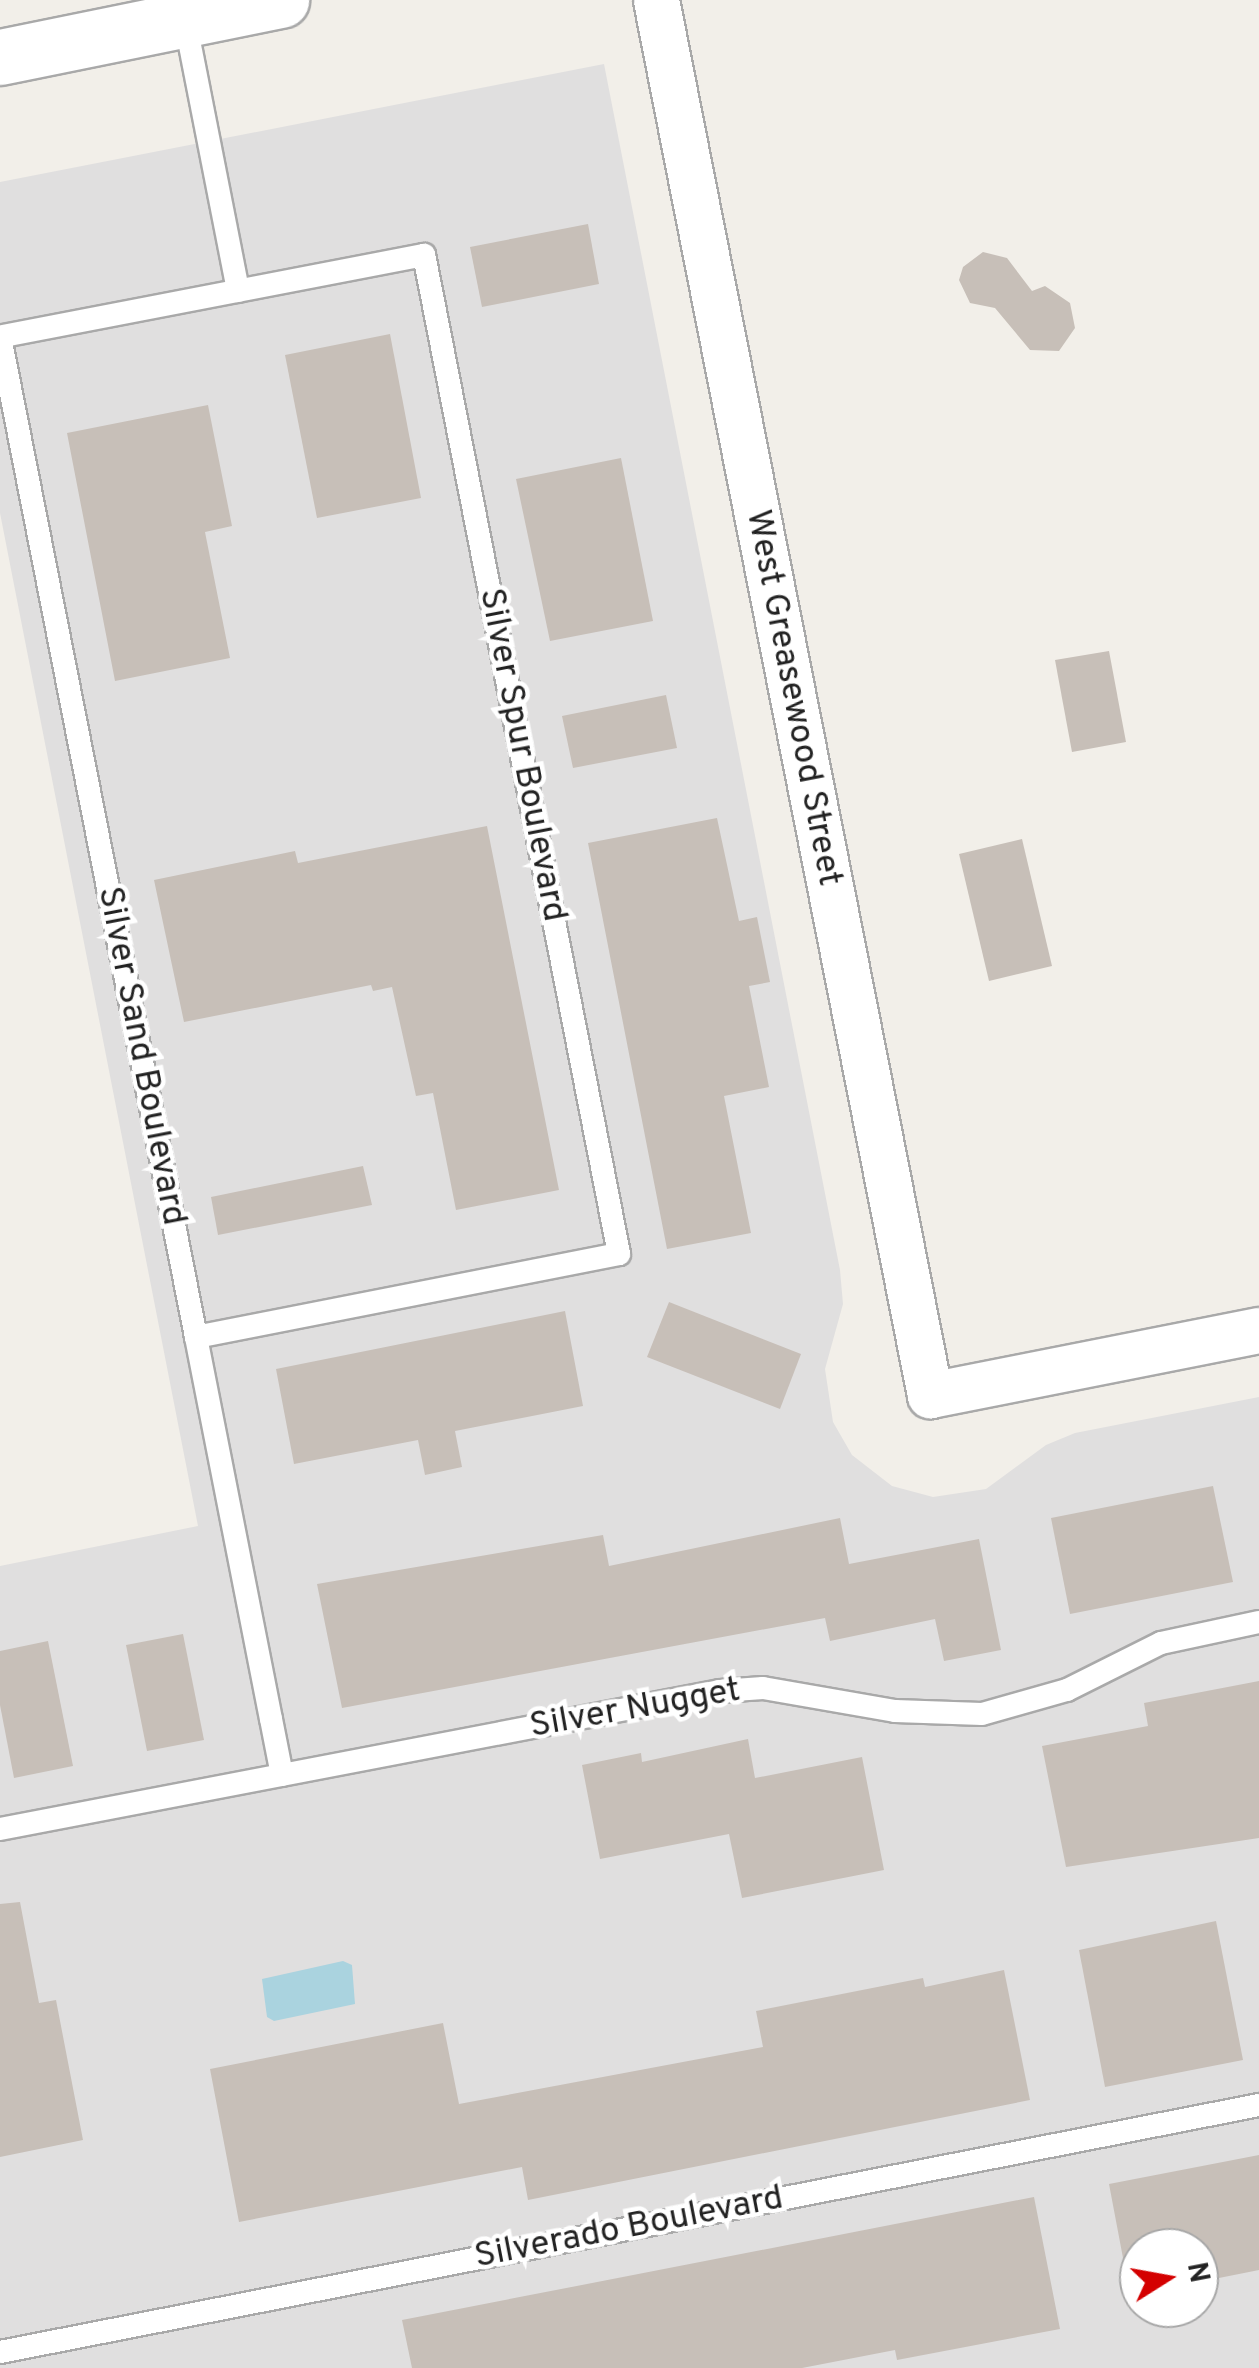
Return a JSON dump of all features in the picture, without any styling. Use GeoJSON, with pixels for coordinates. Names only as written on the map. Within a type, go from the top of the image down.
{"type":"FeatureCollection","features":[{"type":"Feature","properties":{"kind":"street"},"geometry":{"type":"LineString","coordinates":[[0,56],[281,0]]}},
{"type":"Feature","properties":{"kind":"street","name":"West Greasewood Street"},"geometry":{"type":"LineString","coordinates":[[656,0],[930,1395],[1259,1330]]}},
{"type":"Feature","properties":{"kind":"lane"},"geometry":{"type":"LineString","coordinates":[[0,337],[238,291],[184,20]]}},
{"type":"Feature","properties":{"kind":"lane","name":"Silver Spur Boulevard"},"geometry":{"type":"LineString","coordinates":[[196,1337],[619,1254],[424,255],[238,291]]}},
{"type":"Feature","properties":{"kind":"lane","name":"Silver Sand Boulevard"},"geometry":{"type":"LineString","coordinates":[[0,337],[282,1775]]}},
{"type":"Feature","properties":{"kind":"lane","name":"Silver Nugget"},"geometry":{"type":"LineString","coordinates":[[0,1829],[720,1691],[778,1689],[896,1712],[982,1714],[1054,1695],[1161,1643],[1259,1622]]}},
{"type":"Feature","properties":{"kind":"lane","name":"Silverado Boulevard"},"geometry":{"type":"LineString","coordinates":[[0,2352],[1259,2105]]}},
{"type":"Feature","properties":{"kind":"shaded area"},"geometry":{"type":"Polygon","coordinates":[[[604,64],[840,1270],[843,1304],[825,1369],[833,1422],[852,1455],[892,1486],[933,1497],[986,1489],[1046,1445],[1075,1433],[1259,1397],[1259,2368],[0,2368],[0,1566],[198,1526],[0,513],[0,182],[604,64]]]}},
{"type":"Feature","properties":{"kind":"water"},"geometry":{"type":"Polygon","coordinates":[[[343,1961],[352,1965],[355,2004],[274,2021],[267,2017],[262,1979],[343,1961]]]}},
{"type":"Feature","properties":{"kind":"building"},"geometry":{"type":"Polygon","coordinates":[[[588,224],[599,284],[482,307],[470,247],[588,224]]]}},
{"type":"Feature","properties":{"kind":"building"},"geometry":{"type":"Polygon","coordinates":[[[983,252],[1007,258],[1032,291],[1045,286],[1070,303],[1075,328],[1059,351],[1030,350],[995,308],[970,303],[959,280],[963,267],[983,252]]]}},
{"type":"Feature","properties":{"kind":"building"},"geometry":{"type":"Polygon","coordinates":[[[390,334],[421,498],[317,518],[285,355],[390,334]]]}},
{"type":"Feature","properties":{"kind":"building"},"geometry":{"type":"Polygon","coordinates":[[[208,405],[232,526],[205,532],[230,658],[115,681],[67,433],[208,405]]]}},
{"type":"Feature","properties":{"kind":"building"},"geometry":{"type":"Polygon","coordinates":[[[621,458],[653,621],[550,641],[516,479],[621,458]]]}},
{"type":"Feature","properties":{"kind":"building"},"geometry":{"type":"Polygon","coordinates":[[[1109,651],[1126,742],[1072,752],[1055,660],[1109,651]]]}},
{"type":"Feature","properties":{"kind":"building"},"geometry":{"type":"Polygon","coordinates":[[[666,695],[677,748],[573,768],[562,716],[666,695]]]}},
{"type":"Feature","properties":{"kind":"building"},"geometry":{"type":"Polygon","coordinates":[[[717,818],[739,921],[757,917],[770,982],[749,986],[769,1087],[724,1096],[751,1233],[667,1249],[588,843],[717,818]]]}},
{"type":"Feature","properties":{"kind":"building"},"geometry":{"type":"Polygon","coordinates":[[[487,826],[559,1190],[456,1210],[433,1093],[416,1096],[392,987],[373,991],[371,985],[184,1022],[154,880],[295,851],[298,863],[487,826]]]}},
{"type":"Feature","properties":{"kind":"building"},"geometry":{"type":"Polygon","coordinates":[[[1022,839],[1052,966],[989,981],[959,854],[1022,839]]]}},
{"type":"Feature","properties":{"kind":"building"},"geometry":{"type":"Polygon","coordinates":[[[363,1166],[372,1205],[218,1235],[211,1197],[363,1166]]]}},
{"type":"Feature","properties":{"kind":"building"},"geometry":{"type":"Polygon","coordinates":[[[669,1302],[801,1354],[780,1409],[647,1357],[669,1302]]]}},
{"type":"Feature","properties":{"kind":"building"},"geometry":{"type":"Polygon","coordinates":[[[565,1311],[583,1406],[455,1431],[462,1467],[425,1475],[418,1440],[294,1464],[276,1369],[565,1311]]]}},
{"type":"Feature","properties":{"kind":"building"},"geometry":{"type":"Polygon","coordinates":[[[1213,1486],[1233,1582],[1070,1614],[1051,1518],[1213,1486]]]}},
{"type":"Feature","properties":{"kind":"building"},"geometry":{"type":"Polygon","coordinates":[[[840,1518],[849,1564],[979,1539],[1001,1650],[944,1661],[935,1619],[830,1641],[825,1618],[342,1708],[317,1584],[603,1535],[609,1566],[840,1518]]]}},
{"type":"Feature","properties":{"kind":"building"},"geometry":{"type":"Polygon","coordinates":[[[183,1634],[204,1740],[147,1751],[126,1645],[183,1634]]]}},
{"type":"Feature","properties":{"kind":"building"},"geometry":{"type":"Polygon","coordinates":[[[48,1641],[73,1766],[14,1778],[0,1705],[0,1651],[48,1641]]]}},
{"type":"Feature","properties":{"kind":"building"},"geometry":{"type":"Polygon","coordinates":[[[1259,1681],[1259,1838],[1066,1867],[1042,1746],[1148,1726],[1144,1703],[1259,1681]]]}},
{"type":"Feature","properties":{"kind":"building"},"geometry":{"type":"Polygon","coordinates":[[[748,1739],[755,1778],[862,1757],[884,1870],[742,1898],[729,1834],[600,1859],[582,1765],[641,1753],[642,1762],[748,1739]]]}},
{"type":"Feature","properties":{"kind":"building"},"geometry":{"type":"Polygon","coordinates":[[[20,1902],[39,2003],[56,2000],[83,2140],[0,2157],[0,1904],[20,1902]]]}},
{"type":"Feature","properties":{"kind":"building"},"geometry":{"type":"Polygon","coordinates":[[[1216,1921],[1243,2060],[1105,2087],[1079,1950],[1216,1921]]]}},
{"type":"Feature","properties":{"kind":"building"},"geometry":{"type":"Polygon","coordinates":[[[1004,1970],[1030,2100],[528,2200],[522,2167],[239,2222],[210,2069],[443,2023],[459,2104],[763,2047],[756,2011],[923,1978],[925,1987],[1004,1970]]]}},
{"type":"Feature","properties":{"kind":"building"},"geometry":{"type":"Polygon","coordinates":[[[1259,2155],[1259,2270],[1219,2278],[1219,2228],[1119,2228],[1119,2237],[1109,2184],[1259,2155]]]}},
{"type":"Feature","properties":{"kind":"building"},"geometry":{"type":"Polygon","coordinates":[[[1034,2197],[1060,2329],[897,2360],[895,2350],[802,2368],[412,2368],[402,2320],[1034,2197]]]}}]}
